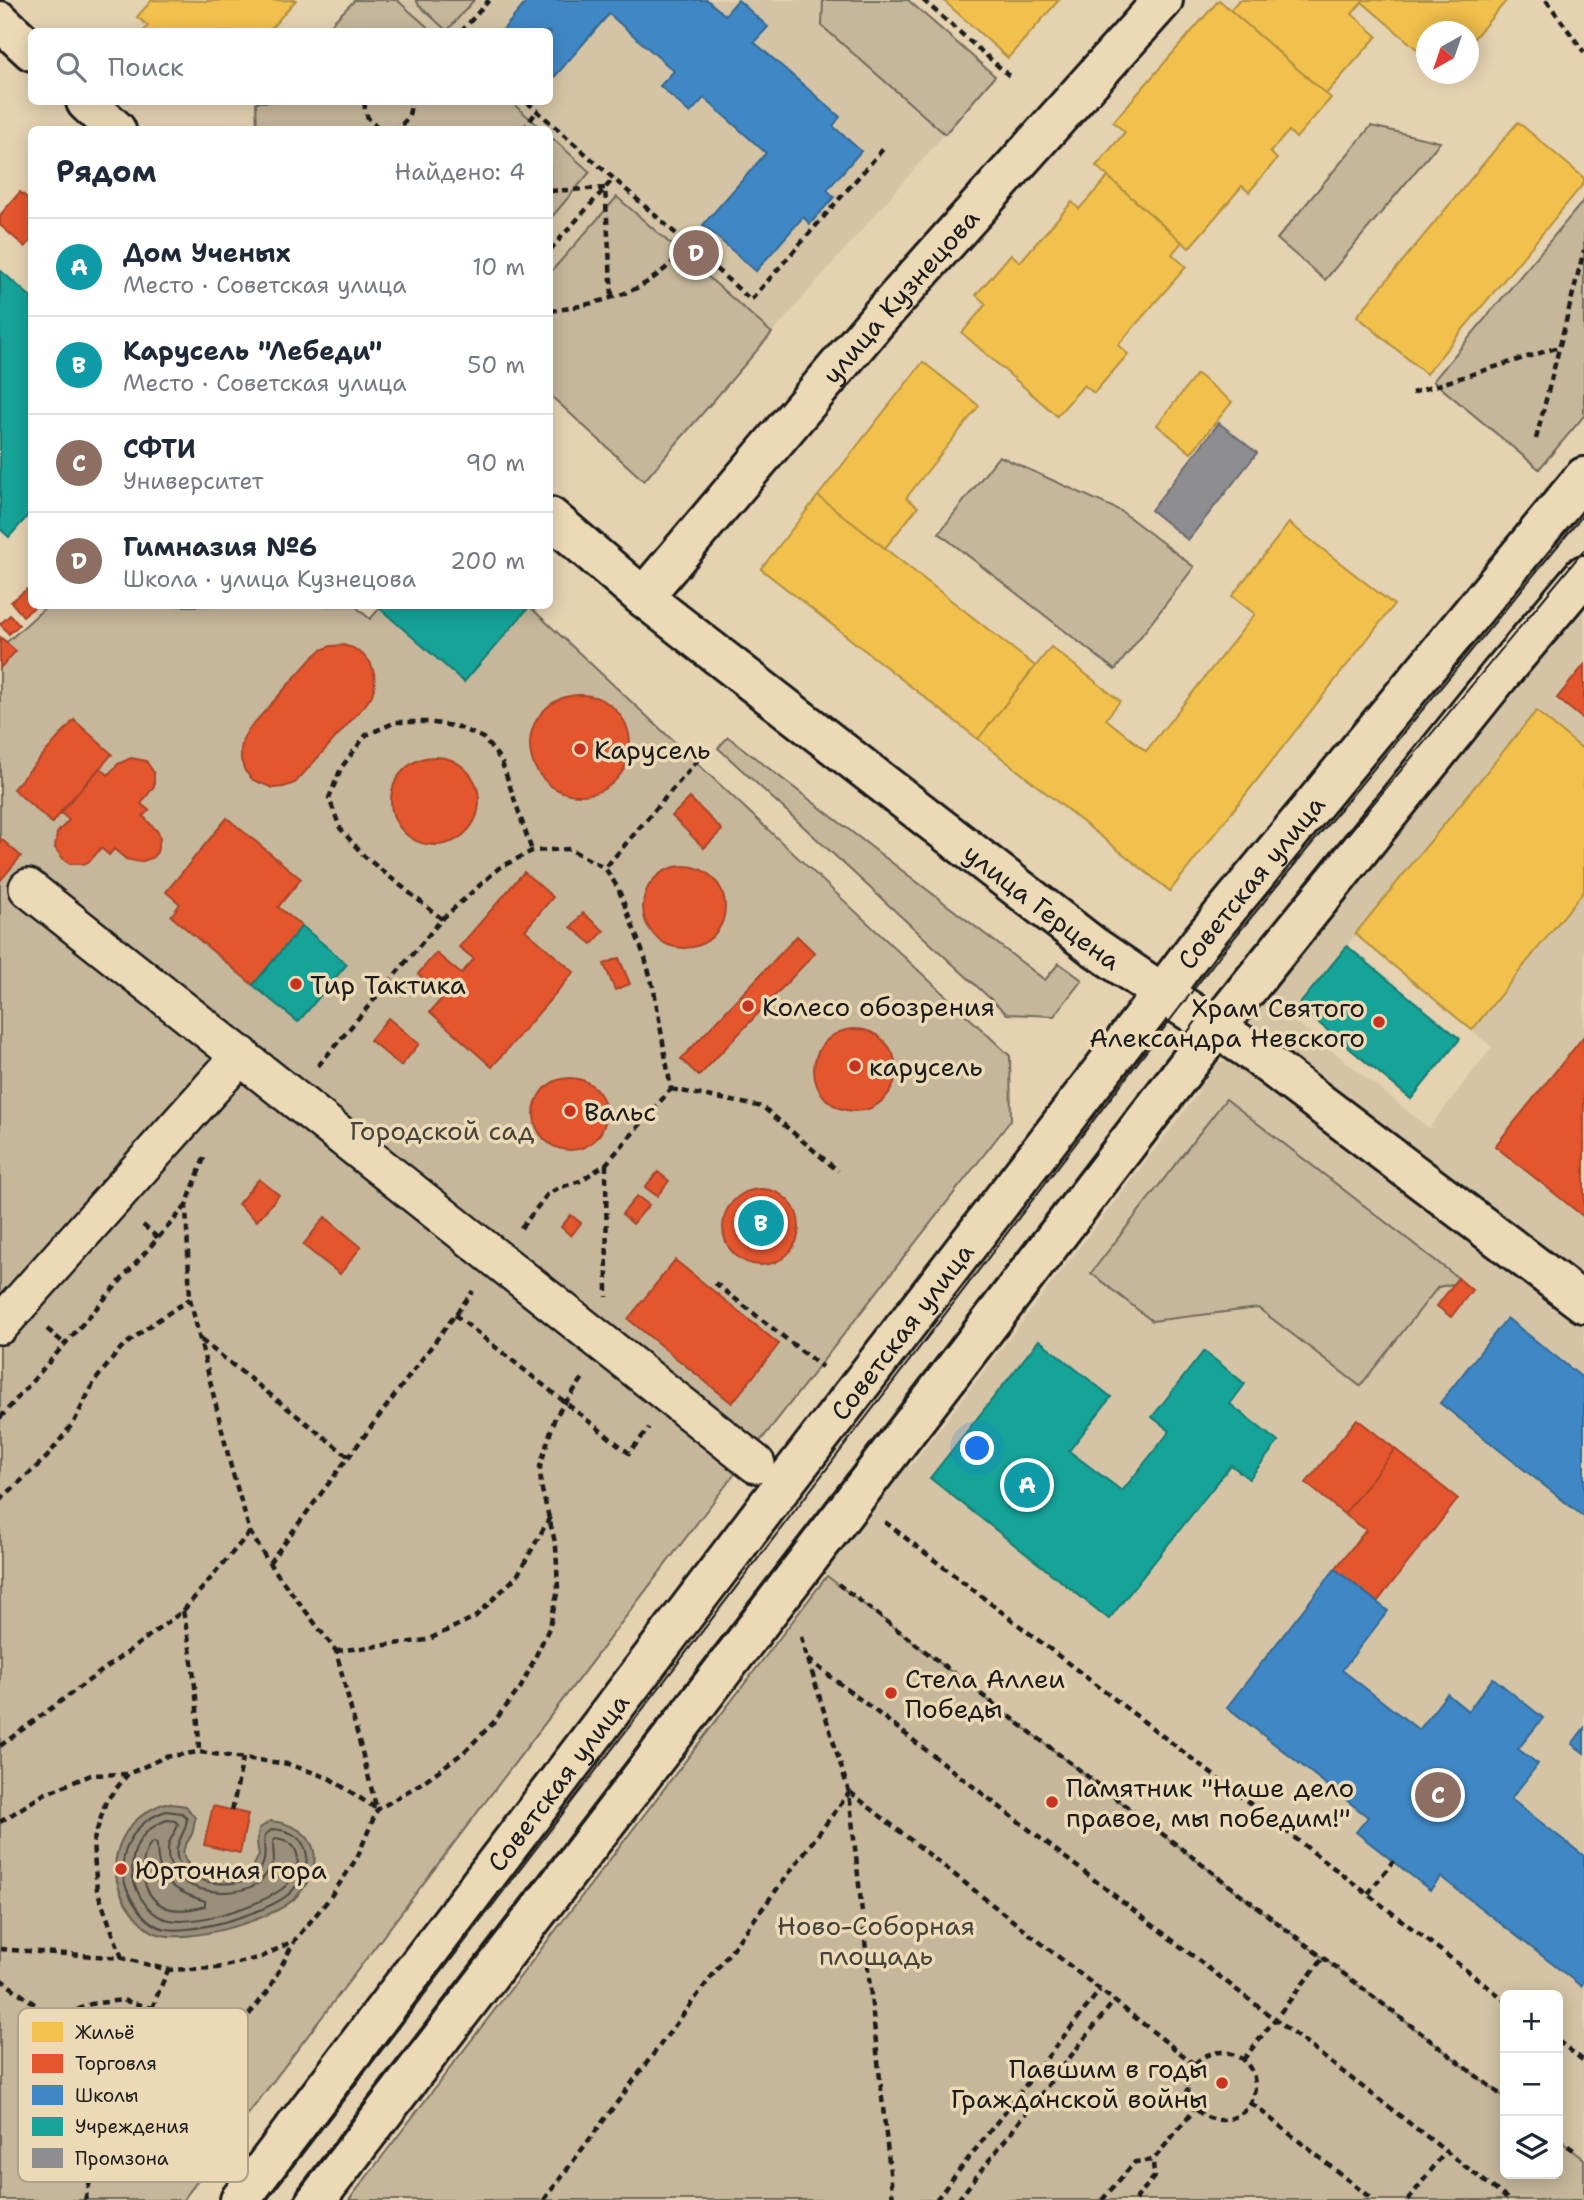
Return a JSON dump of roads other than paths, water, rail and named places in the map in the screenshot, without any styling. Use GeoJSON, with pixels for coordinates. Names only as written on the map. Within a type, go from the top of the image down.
{"type":"FeatureCollection","features":[{"type":"Feature","properties":{"kind":"street","name":"улица Кузнецова"},"geometry":{"type":"LineString","coordinates":[[643,597],[879,318],[1163,0]]}},
{"type":"Feature","properties":{"kind":"street"},"geometry":{"type":"LineString","coordinates":[[0,21],[28,47]]}},
{"type":"Feature","properties":{"kind":"street"},"geometry":{"type":"LineString","coordinates":[[89,105],[112,126]]}},
{"type":"Feature","properties":{"kind":"street","name":"Советская улица"},"geometry":{"type":"LineString","coordinates":[[240,2200],[783,1485],[1201,941],[1584,477]]}},
{"type":"Feature","properties":{"kind":"street","name":"улица Герцена"},"geometry":{"type":"LineString","coordinates":[[553,520],[643,597],[1093,946],[1275,1068],[1584,1303]]}},
{"type":"Feature","properties":{"kind":"street"},"geometry":{"type":"LineString","coordinates":[[316,2200],[1216,1028],[1499,676],[1584,575]]}},
{"type":"Feature","properties":{"kind":"street"},"geometry":{"type":"LineString","coordinates":[[28,888],[756,1464]]}},
{"type":"Feature","properties":{"kind":"street"},"geometry":{"type":"LineString","coordinates":[[0,1325],[241,1055]]}},
{"type":"Feature","properties":{"kind":"water"},"geometry":{"type":"Polygon","coordinates":[[[165,1803],[186,1806],[195,1818],[184,1855],[189,1865],[196,1870],[225,1876],[250,1870],[259,1856],[259,1829],[270,1821],[287,1824],[309,1839],[314,1849],[312,1874],[294,1899],[268,1915],[249,1922],[188,1936],[153,1932],[137,1918],[122,1896],[117,1881],[117,1853],[129,1828],[139,1818],[165,1803]]]}},
{"type":"Feature","properties":{"kind":"tram line"},"geometry":{"type":"LineString","coordinates":[[267,2200],[1220,955],[1584,514]]}},
{"type":"Feature","properties":{"kind":"tram line"},"geometry":{"type":"LineString","coordinates":[[292,2200],[1236,969],[1584,550]]}},
{"type":"Feature","properties":{"kind":"place","name":"Гимназия №6"},"geometry":{"type":"Point","coordinates":[696,253]}},
{"type":"Feature","properties":{"kind":"place","name":"Карусель"},"geometry":{"type":"Point","coordinates":[580,749]}},
{"type":"Feature","properties":{"kind":"place","name":"Тир Тактика"},"geometry":{"type":"Point","coordinates":[296,984]}},
{"type":"Feature","properties":{"kind":"place","name":"Колесо обозрения"},"geometry":{"type":"Point","coordinates":[748,1006]}},
{"type":"Feature","properties":{"kind":"place","name":"Храм Святого Александра Невского"},"geometry":{"type":"Point","coordinates":[1379,1022]}},
{"type":"Feature","properties":{"kind":"place","name":"карусель"},"geometry":{"type":"Point","coordinates":[855,1066]}},
{"type":"Feature","properties":{"kind":"place","name":"Вальс"},"geometry":{"type":"Point","coordinates":[570,1111]}},
{"type":"Feature","properties":{"kind":"place","name":"Карусель \"Лебеди\""},"geometry":{"type":"Point","coordinates":[761,1223]}},
{"type":"Feature","properties":{"kind":"place","name":"Дом Ученых"},"geometry":{"type":"Point","coordinates":[1027,1485]}},
{"type":"Feature","properties":{"kind":"place","name":"Стела Аллеи Победы"},"geometry":{"type":"Point","coordinates":[891,1693]}},
{"type":"Feature","properties":{"kind":"place","name":"СФТИ"},"geometry":{"type":"Point","coordinates":[1438,1795]}},
{"type":"Feature","properties":{"kind":"place","name":"Памятник \"Наше дело правое, мы победим!\""},"geometry":{"type":"Point","coordinates":[1052,1802]}},
{"type":"Feature","properties":{"kind":"place","name":"Юрточная гора"},"geometry":{"type":"Point","coordinates":[121,1869]}},
{"type":"Feature","properties":{"kind":"place","name":"Павшим в годы Гражданской войны"},"geometry":{"type":"Point","coordinates":[1222,2083]}},
{"type":"Feature","properties":{"kind":"park label","name":"Городской сад"},"geometry":{"type":"Point","coordinates":[442,1130]}},
{"type":"Feature","properties":{"kind":"park label","name":"Ново-Соборная площадь"},"geometry":{"type":"Point","coordinates":[876,1940]}}]}
